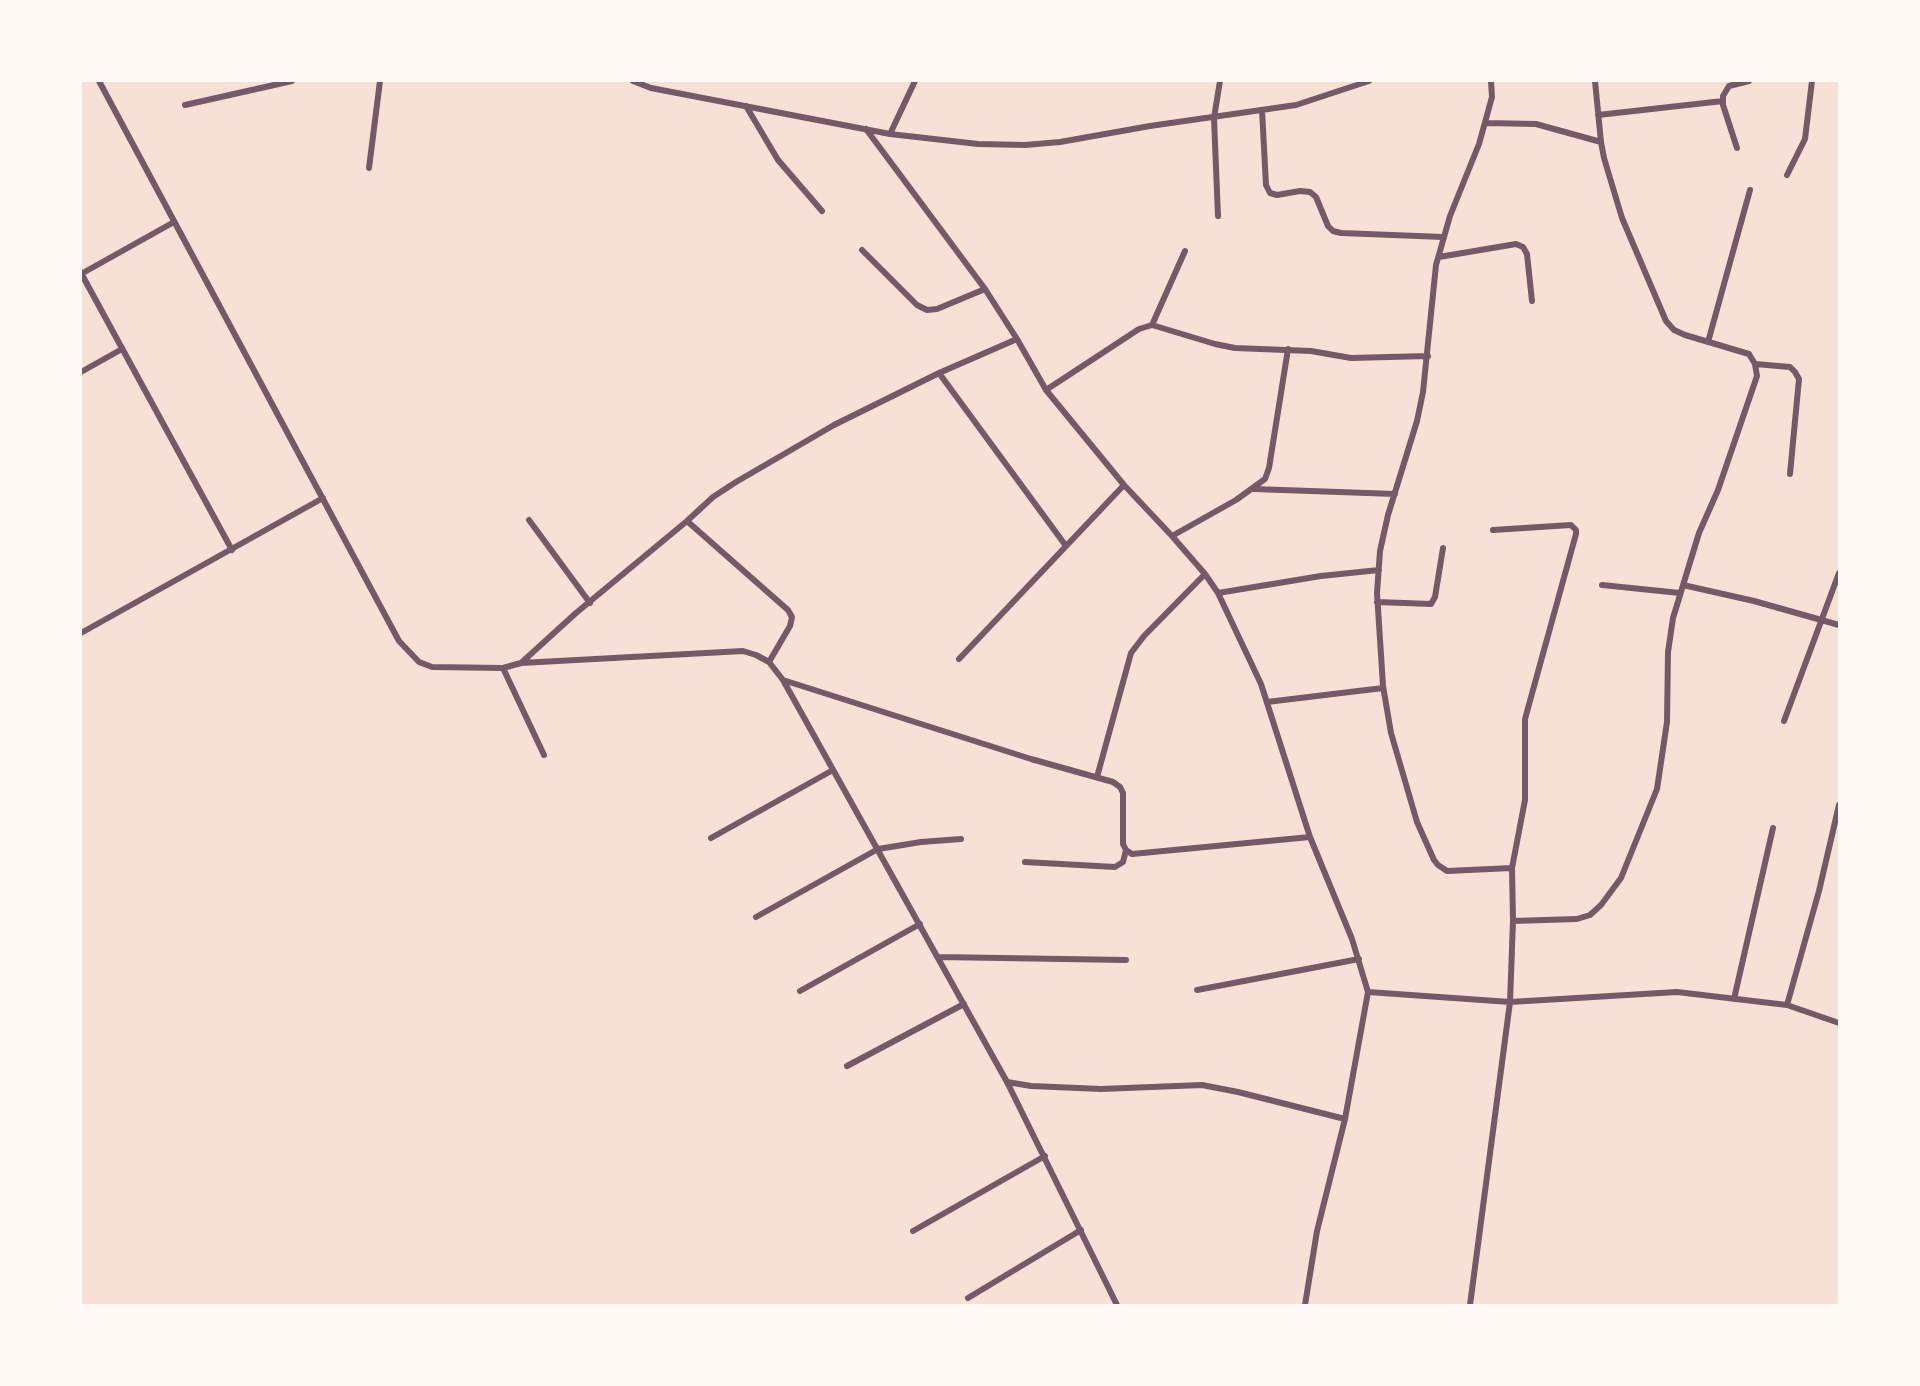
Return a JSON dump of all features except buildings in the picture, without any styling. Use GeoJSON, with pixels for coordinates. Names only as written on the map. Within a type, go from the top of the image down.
{"type":"FeatureCollection","features":[{"type":"Feature","properties":{"kind":"street"},"geometry":{"type":"LineString","coordinates":[[99,81],[399,641],[419,662],[432,667],[503,668],[521,663],[743,651],[769,662],[783,680],[1007,1082],[1117,1305]]}},
{"type":"Feature","properties":{"kind":"street"},"geometry":{"type":"LineString","coordinates":[[185,105],[292,81]]}},
{"type":"Feature","properties":{"kind":"street"},"geometry":{"type":"LineString","coordinates":[[369,168],[380,81]]}},
{"type":"Feature","properties":{"kind":"street"},"geometry":{"type":"LineString","coordinates":[[633,81],[890,134],[978,144],[1060,142],[1150,126],[1296,105],[1369,81]]}},
{"type":"Feature","properties":{"kind":"street"},"geometry":{"type":"LineString","coordinates":[[890,134],[915,81]]}},
{"type":"Feature","properties":{"kind":"street"},"geometry":{"type":"LineString","coordinates":[[1218,216],[1214,118],[1220,81]]}},
{"type":"Feature","properties":{"kind":"street"},"geometry":{"type":"LineString","coordinates":[[1491,81],[1492,97],[1479,144],[1443,237],[1438,257],[1428,356],[1417,421],[1380,551],[1377,602],[1383,688],[1391,733],[1417,822],[1438,865],[1447,871],[1454,872],[1512,868]]}},
{"type":"Feature","properties":{"kind":"street"},"geometry":{"type":"LineString","coordinates":[[1513,921],[1577,919],[1590,915],[1601,905],[1621,878],[1657,789],[1667,722],[1670,632],[1680,593],[1699,533],[1718,490],[1757,376],[1755,364],[1749,354],[1674,330],[1666,321],[1622,218],[1601,142],[1595,81]]}},
{"type":"Feature","properties":{"kind":"street"},"geometry":{"type":"LineString","coordinates":[[1737,148],[1723,101],[1725,90],[1729,86],[1749,81]]}},
{"type":"Feature","properties":{"kind":"street"},"geometry":{"type":"LineString","coordinates":[[1787,175],[1805,139],[1812,81]]}},
{"type":"Feature","properties":{"kind":"street"},"geometry":{"type":"LineString","coordinates":[[1598,115],[1723,101]]}},
{"type":"Feature","properties":{"kind":"street"},"geometry":{"type":"LineString","coordinates":[[746,106],[778,160],[822,211]]}},
{"type":"Feature","properties":{"kind":"street"},"geometry":{"type":"LineString","coordinates":[[1262,110],[1266,185],[1270,193],[1277,195],[1300,191],[1310,192],[1316,197],[1328,226],[1341,233],[1443,237]]}},
{"type":"Feature","properties":{"kind":"street"},"geometry":{"type":"LineString","coordinates":[[1485,123],[1536,124],[1601,142]]}},
{"type":"Feature","properties":{"kind":"street"},"geometry":{"type":"LineString","coordinates":[[866,129],[985,289],[1046,390],[1124,485],[1205,574],[1218,593],[1261,684],[1310,837],[1359,959],[1368,992],[1345,1119],[1317,1231],[1305,1305]]}},
{"type":"Feature","properties":{"kind":"street"},"geometry":{"type":"LineString","coordinates":[[1708,342],[1750,190]]}},
{"type":"Feature","properties":{"kind":"street"},"geometry":{"type":"LineString","coordinates":[[174,222],[81,274],[232,550]]}},
{"type":"Feature","properties":{"kind":"street"},"geometry":{"type":"LineString","coordinates":[[1438,257],[1516,244],[1523,247],[1527,254],[1532,301]]}},
{"type":"Feature","properties":{"kind":"street"},"geometry":{"type":"LineString","coordinates":[[862,250],[917,305],[927,310],[937,309],[985,289]]}},
{"type":"Feature","properties":{"kind":"street"},"geometry":{"type":"LineString","coordinates":[[1152,325],[1185,250]]}},
{"type":"Feature","properties":{"kind":"street"},"geometry":{"type":"LineString","coordinates":[[1046,390],[1139,329],[1152,325],[1234,348],[1288,349],[1351,358],[1428,356]]}},
{"type":"Feature","properties":{"kind":"street"},"geometry":{"type":"LineString","coordinates":[[521,663],[576,613],[713,497],[797,446],[939,373],[1017,339]]}},
{"type":"Feature","properties":{"kind":"street"},"geometry":{"type":"LineString","coordinates":[[81,372],[122,349]]}},
{"type":"Feature","properties":{"kind":"street"},"geometry":{"type":"LineString","coordinates":[[1172,536],[1254,489],[1265,479],[1269,468],[1288,349]]}},
{"type":"Feature","properties":{"kind":"street"},"geometry":{"type":"LineString","coordinates":[[1755,364],[1790,367],[1799,379],[1791,474]]}},
{"type":"Feature","properties":{"kind":"street"},"geometry":{"type":"LineString","coordinates":[[939,373],[1066,546]]}},
{"type":"Feature","properties":{"kind":"street"},"geometry":{"type":"LineString","coordinates":[[959,659],[1124,485]]}},
{"type":"Feature","properties":{"kind":"street"},"geometry":{"type":"LineString","coordinates":[[1254,489],[1395,494]]}},
{"type":"Feature","properties":{"kind":"street"},"geometry":{"type":"LineString","coordinates":[[81,633],[323,498]]}},
{"type":"Feature","properties":{"kind":"street"},"geometry":{"type":"LineString","coordinates":[[529,520],[590,603]]}},
{"type":"Feature","properties":{"kind":"street"},"geometry":{"type":"LineString","coordinates":[[687,521],[788,610],[792,617],[790,626],[769,662]]}},
{"type":"Feature","properties":{"kind":"street"},"geometry":{"type":"LineString","coordinates":[[1470,1305],[1510,1002],[1512,868],[1525,800],[1526,718],[1576,530],[1572,525],[1493,530]]}},
{"type":"Feature","properties":{"kind":"street"},"geometry":{"type":"LineString","coordinates":[[1377,602],[1431,604],[1435,597],[1443,548]]}},
{"type":"Feature","properties":{"kind":"street"},"geometry":{"type":"LineString","coordinates":[[1218,593],[1321,576],[1379,570]]}},
{"type":"Feature","properties":{"kind":"street"},"geometry":{"type":"LineString","coordinates":[[1784,721],[1839,573]]}},
{"type":"Feature","properties":{"kind":"street"},"geometry":{"type":"LineString","coordinates":[[1097,777],[1131,653],[1144,636],[1205,574]]}},
{"type":"Feature","properties":{"kind":"street"},"geometry":{"type":"LineString","coordinates":[[1602,585],[1680,593]]}},
{"type":"Feature","properties":{"kind":"street"},"geometry":{"type":"LineString","coordinates":[[1683,585],[1754,601],[1839,625]]}},
{"type":"Feature","properties":{"kind":"street"},"geometry":{"type":"LineString","coordinates":[[503,668],[544,755]]}},
{"type":"Feature","properties":{"kind":"street"},"geometry":{"type":"LineString","coordinates":[[783,680],[1030,759],[1113,782],[1120,787],[1123,793],[1123,844],[1132,854],[1310,837]]}},
{"type":"Feature","properties":{"kind":"street"},"geometry":{"type":"LineString","coordinates":[[1267,702],[1383,688]]}},
{"type":"Feature","properties":{"kind":"street"},"geometry":{"type":"LineString","coordinates":[[711,838],[833,770]]}},
{"type":"Feature","properties":{"kind":"street"},"geometry":{"type":"LineString","coordinates":[[1787,1005],[1819,891],[1839,806]]}},
{"type":"Feature","properties":{"kind":"street"},"geometry":{"type":"LineString","coordinates":[[1734,999],[1773,828]]}},
{"type":"Feature","properties":{"kind":"street"},"geometry":{"type":"LineString","coordinates":[[756,917],[878,849],[927,841],[961,839]]}},
{"type":"Feature","properties":{"kind":"street"},"geometry":{"type":"LineString","coordinates":[[1025,862],[1114,867],[1123,862],[1126,850]]}},
{"type":"Feature","properties":{"kind":"street"},"geometry":{"type":"LineString","coordinates":[[800,991],[920,924]]}},
{"type":"Feature","properties":{"kind":"street"},"geometry":{"type":"LineString","coordinates":[[938,957],[1126,960]]}},
{"type":"Feature","properties":{"kind":"street"},"geometry":{"type":"LineString","coordinates":[[1197,990],[1359,959]]}},
{"type":"Feature","properties":{"kind":"street"},"geometry":{"type":"LineString","coordinates":[[1368,992],[1510,1002],[1668,992],[1787,1005],[1839,1023]]}},
{"type":"Feature","properties":{"kind":"street"},"geometry":{"type":"LineString","coordinates":[[847,1066],[964,1004]]}},
{"type":"Feature","properties":{"kind":"street"},"geometry":{"type":"LineString","coordinates":[[1007,1082],[1031,1086],[1101,1089],[1202,1085],[1345,1119]]}},
{"type":"Feature","properties":{"kind":"street"},"geometry":{"type":"LineString","coordinates":[[912,1231],[1045,1156]]}},
{"type":"Feature","properties":{"kind":"street"},"geometry":{"type":"LineString","coordinates":[[968,1298],[1081,1230]]}}]}
